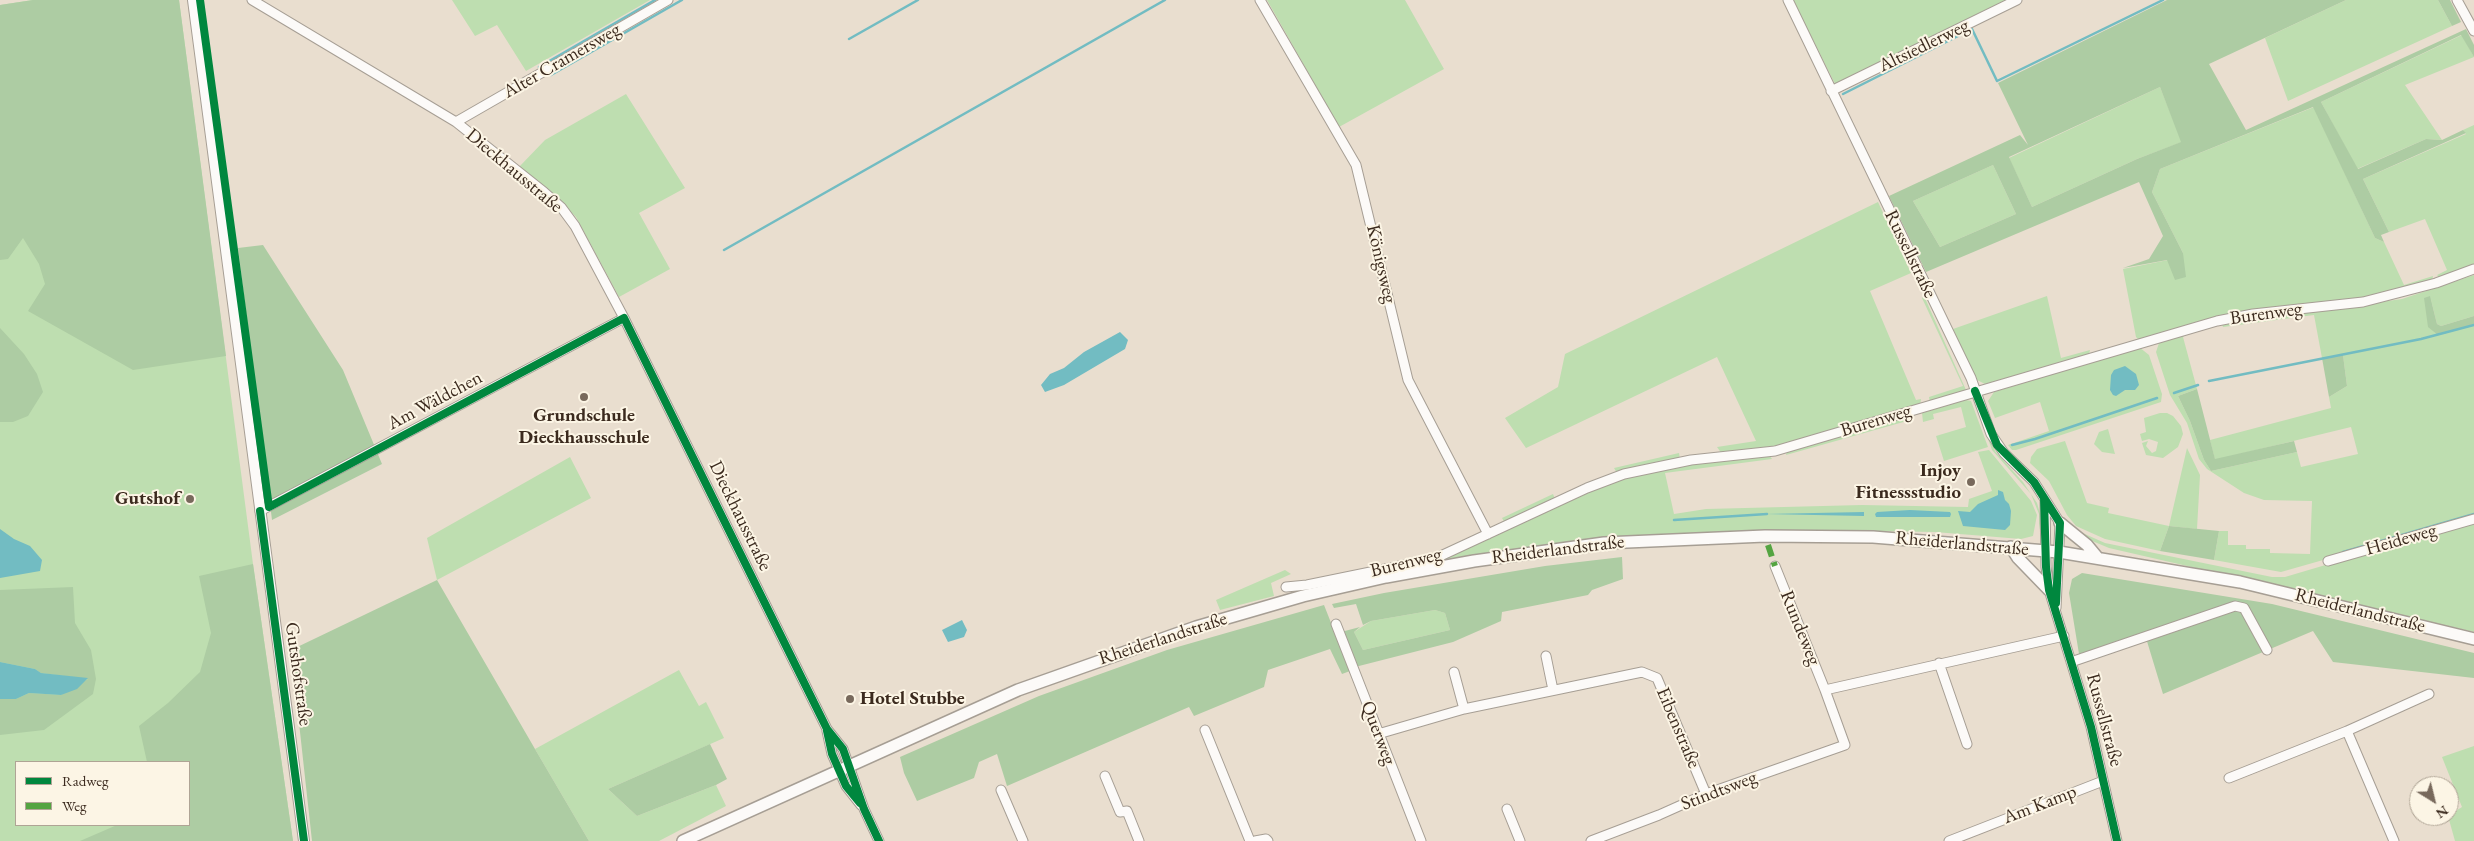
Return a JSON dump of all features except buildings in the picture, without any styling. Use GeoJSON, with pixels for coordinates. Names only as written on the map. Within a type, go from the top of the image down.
{"type":"FeatureCollection","features":[{"type":"Feature","properties":{"kind":"main road"},"geometry":{"type":"LineString","coordinates":[[2060,523],[2087,545],[2097,557]]}},
{"type":"Feature","properties":{"kind":"main road","name":"Rheiderlandstraße"},"geometry":{"type":"LineString","coordinates":[[683,841],[850,764],[1018,690],[1143,644],[1258,608],[1396,575],[1604,543],[1765,536],[1873,537],[2059,552],[2240,582],[2474,639]]}},
{"type":"Feature","properties":{"kind":"main road"},"geometry":{"type":"LineString","coordinates":[[2011,547],[2018,558],[2049,590]]}},
{"type":"Feature","properties":{"kind":"street","name":"Gutshofstraße"},"geometry":{"type":"LineString","coordinates":[[193,0],[304,841]]}},
{"type":"Feature","properties":{"kind":"street","name":"Dieckhausstraße"},"geometry":{"type":"LineString","coordinates":[[252,0],[456,122],[561,207],[575,226],[624,318],[827,729],[843,749],[850,764],[864,809],[879,841]]}},
{"type":"Feature","properties":{"kind":"street","name":"Alter Cramersweg"},"geometry":{"type":"LineString","coordinates":[[456,122],[668,0]]}},
{"type":"Feature","properties":{"kind":"street","name":"Königsweg"},"geometry":{"type":"LineString","coordinates":[[1260,0],[1356,165],[1408,380],[1488,534]]}},
{"type":"Feature","properties":{"kind":"street","name":"Russellstraße"},"geometry":{"type":"LineString","coordinates":[[1788,0],[1975,391],[1997,445],[2034,482],[2060,523],[2056,608]]}},
{"type":"Feature","properties":{"kind":"street","name":"Altsiedlerweg"},"geometry":{"type":"LineString","coordinates":[[1831,91],[2018,0]]}},
{"type":"Feature","properties":{"kind":"street"},"geometry":{"type":"LineString","coordinates":[[2457,0],[2474,31]]}},
{"type":"Feature","properties":{"kind":"street","name":"Burenweg"},"geometry":{"type":"LineString","coordinates":[[1286,587],[1307,585],[1434,560],[1587,488],[1624,474],[1691,460],[1775,451],[2217,321],[2253,314],[2363,302],[2436,283],[2474,269]]}},
{"type":"Feature","properties":{"kind":"street","name":"Am Wäldchen"},"geometry":{"type":"LineString","coordinates":[[260,511],[624,318]]}},
{"type":"Feature","properties":{"kind":"street","name":"Russellstraße"},"geometry":{"type":"LineString","coordinates":[[2044,498],[2045,551],[2049,590],[2091,727],[2117,841]]}},
{"type":"Feature","properties":{"kind":"street","name":"Heideweg"},"geometry":{"type":"LineString","coordinates":[[2328,561],[2474,519]]}},
{"type":"Feature","properties":{"kind":"street","name":"Rundeweg"},"geometry":{"type":"LineString","coordinates":[[1775,566],[1846,742]]}},
{"type":"Feature","properties":{"kind":"street","name":"Russellstraße"},"geometry":{"type":"LineString","coordinates":[[2071,662],[2235,606],[2244,608],[2267,650]]}},
{"type":"Feature","properties":{"kind":"street","name":"Querweg"},"geometry":{"type":"LineString","coordinates":[[1336,624],[1421,841]]}},
{"type":"Feature","properties":{"kind":"street","name":"Rundeweg"},"geometry":{"type":"LineString","coordinates":[[1825,690],[2064,636]]}},
{"type":"Feature","properties":{"kind":"street"},"geometry":{"type":"LineString","coordinates":[[1546,656],[1553,690]]}},
{"type":"Feature","properties":{"kind":"street"},"geometry":{"type":"LineString","coordinates":[[1939,663],[1967,744]]}},
{"type":"Feature","properties":{"kind":"street"},"geometry":{"type":"LineString","coordinates":[[1454,672],[1464,709]]}},
{"type":"Feature","properties":{"kind":"street","name":"Eibenstraße"},"geometry":{"type":"LineString","coordinates":[[1378,734],[1464,709],[1642,672],[1657,678],[1706,794]]}},
{"type":"Feature","properties":{"kind":"street"},"geometry":{"type":"LineString","coordinates":[[2229,778],[2347,731],[2429,694]]}},
{"type":"Feature","properties":{"kind":"street","name":"Dieckhausstraße"},"geometry":{"type":"LineString","coordinates":[[827,729],[832,754],[846,786],[864,809]]}},
{"type":"Feature","properties":{"kind":"street"},"geometry":{"type":"LineString","coordinates":[[1205,730],[1250,841]]}},
{"type":"Feature","properties":{"kind":"street"},"geometry":{"type":"LineString","coordinates":[[2347,731],[2393,841]]}},
{"type":"Feature","properties":{"kind":"street","name":"Stindtsweg"},"geometry":{"type":"LineString","coordinates":[[1594,840],[1659,816],[1706,794],[1845,745],[1846,742]]}},
{"type":"Feature","properties":{"kind":"street"},"geometry":{"type":"LineString","coordinates":[[1105,776],[1120,812],[1127,811],[1139,841]]}},
{"type":"Feature","properties":{"kind":"street","name":"Am Kamp"},"geometry":{"type":"LineString","coordinates":[[1949,841],[2103,781]]}},
{"type":"Feature","properties":{"kind":"street"},"geometry":{"type":"LineString","coordinates":[[1001,790],[1023,841]]}},
{"type":"Feature","properties":{"kind":"street"},"geometry":{"type":"LineString","coordinates":[[1507,809],[1520,841]]}},
{"type":"Feature","properties":{"kind":"street"},"geometry":{"type":"LineString","coordinates":[[1255,841],[1266,839],[1268,841]]}},
{"type":"Feature","properties":{"kind":"green space"},"geometry":{"type":"Polygon","coordinates":[[[33,0],[179,0],[253,564],[293,841],[0,841],[0,5],[33,0]]]}},
{"type":"Feature","properties":{"kind":"green space"},"geometry":{"type":"Polygon","coordinates":[[[33,0],[179,0],[226,356],[133,370],[28,311],[45,284],[39,264],[23,238],[8,259],[0,260],[0,5],[33,0]]]}},
{"type":"Feature","properties":{"kind":"green space"},"geometry":{"type":"Polygon","coordinates":[[[452,0],[650,0],[526,71],[497,25],[475,36],[452,0]]]}},
{"type":"Feature","properties":{"kind":"green space"},"geometry":{"type":"Polygon","coordinates":[[[1267,0],[1405,0],[1444,69],[1339,127],[1267,0]]]}},
{"type":"Feature","properties":{"kind":"green space"},"geometry":{"type":"Polygon","coordinates":[[[1793,0],[2007,0],[1835,84],[1793,0]]]}},
{"type":"Feature","properties":{"kind":"green space"},"geometry":{"type":"Polygon","coordinates":[[[2167,0],[2346,0],[2209,64],[2246,130],[2466,29],[2474,45],[2474,57],[2461,35],[2321,102],[2358,169],[2426,139],[2442,140],[2463,130],[2466,133],[2363,179],[2389,232],[2381,235],[2384,242],[2375,238],[2313,107],[2160,169],[2152,192],[2183,253],[2186,277],[2175,280],[2167,260],[2123,268],[2149,259],[2163,236],[2139,182],[1926,272],[1889,196],[2020,135],[2028,145],[1998,83],[2167,0]],[[2160,87],[2009,157],[2032,207],[2137,159],[2181,142],[2160,87]],[[1993,165],[1913,201],[1940,247],[2016,214],[1993,165]]]}},
{"type":"Feature","properties":{"kind":"green space"},"geometry":{"type":"Polygon","coordinates":[[[2346,0],[2438,0],[2452,26],[2288,101],[2265,38],[2346,0]]]}},
{"type":"Feature","properties":{"kind":"green space"},"geometry":{"type":"Polygon","coordinates":[[[2438,0],[2450,0],[2461,22],[2452,26],[2438,0]]]}},
{"type":"Feature","properties":{"kind":"green space"},"geometry":{"type":"Polygon","coordinates":[[[2462,35],[2474,57],[2405,85],[2442,140],[2426,139],[2357,169],[2321,102],[2462,35]]]}},
{"type":"Feature","properties":{"kind":"green space"},"geometry":{"type":"Polygon","coordinates":[[[2160,87],[2182,142],[2137,159],[2032,207],[2009,158],[2160,87]]]}},
{"type":"Feature","properties":{"kind":"green space"},"geometry":{"type":"Polygon","coordinates":[[[626,94],[685,188],[639,213],[670,269],[619,297],[576,217],[551,192],[519,167],[545,140],[626,94]]]}},
{"type":"Feature","properties":{"kind":"green space"},"geometry":{"type":"Polygon","coordinates":[[[2314,107],[2375,238],[2384,242],[2404,285],[2433,276],[2432,281],[2365,297],[2254,310],[2139,340],[2136,337],[2123,269],[2168,260],[2183,253],[2152,192],[2160,169],[2314,107]]]}},
{"type":"Feature","properties":{"kind":"green space"},"geometry":{"type":"Polygon","coordinates":[[[2474,125],[2474,266],[2441,279],[2437,275],[2447,270],[2425,219],[2389,232],[2363,179],[2466,134],[2463,130],[2474,125]]]}},
{"type":"Feature","properties":{"kind":"green space"},"geometry":{"type":"Polygon","coordinates":[[[1993,165],[2016,214],[1940,247],[1913,201],[1993,165]]]}},
{"type":"Feature","properties":{"kind":"green space"},"geometry":{"type":"Polygon","coordinates":[[[1878,202],[1911,273],[1870,291],[1916,400],[1921,399],[1920,406],[1763,449],[1722,454],[1717,447],[1756,441],[1717,357],[1526,448],[1505,418],[1558,387],[1565,354],[1878,202]]]}},
{"type":"Feature","properties":{"kind":"green space"},"geometry":{"type":"Polygon","coordinates":[[[263,245],[343,370],[382,464],[272,520],[238,248],[263,245]]]}},
{"type":"Feature","properties":{"kind":"green space"},"geometry":{"type":"Polygon","coordinates":[[[2474,275],[2474,316],[2441,326],[2437,324],[2430,296],[2438,335],[2474,325],[2474,517],[2281,572],[2214,560],[2219,531],[2228,531],[2228,545],[2246,545],[2246,549],[2270,549],[2270,553],[2310,554],[2312,501],[2264,500],[2244,493],[2207,469],[2199,459],[2187,423],[2170,395],[2156,352],[2159,343],[2186,333],[2183,337],[2197,389],[2178,396],[2190,421],[2204,460],[2211,471],[2297,452],[2301,467],[2358,454],[2351,427],[2215,460],[2210,440],[2331,408],[2329,397],[2347,386],[2343,355],[2322,358],[2314,315],[2223,327],[2222,324],[2402,299],[2474,275]]]}},
{"type":"Feature","properties":{"kind":"green space"},"geometry":{"type":"Polygon","coordinates":[[[1924,296],[1966,390],[1963,393],[1930,403],[1929,397],[1963,386],[1922,298],[1924,296]]]}},
{"type":"Feature","properties":{"kind":"green space"},"geometry":{"type":"Polygon","coordinates":[[[2047,296],[2061,358],[2090,350],[2089,354],[1985,384],[1977,380],[1953,329],[2047,296]]]}},
{"type":"Feature","properties":{"kind":"green space"},"geometry":{"type":"Polygon","coordinates":[[[2430,296],[2437,324],[2441,326],[2474,316],[2474,325],[2438,335],[2428,327],[2424,298],[2430,296]]]}},
{"type":"Feature","properties":{"kind":"green space"},"geometry":{"type":"Polygon","coordinates":[[[0,328],[24,354],[37,374],[43,392],[28,416],[13,422],[0,422],[0,328]]]}},
{"type":"Feature","properties":{"kind":"green space"},"geometry":{"type":"Polygon","coordinates":[[[2139,347],[2149,355],[2162,394],[2161,402],[2016,450],[2012,450],[2008,445],[2049,431],[2040,402],[1995,418],[1988,401],[1994,392],[2139,347]]]}},
{"type":"Feature","properties":{"kind":"green space"},"geometry":{"type":"Polygon","coordinates":[[[2343,355],[2347,386],[2329,397],[2322,358],[2343,355]]]}},
{"type":"Feature","properties":{"kind":"green space"},"geometry":{"type":"Polygon","coordinates":[[[2197,389],[2215,459],[2294,441],[2297,452],[2211,471],[2204,460],[2190,421],[2178,396],[2197,389]]]}},
{"type":"Feature","properties":{"kind":"green space"},"geometry":{"type":"Polygon","coordinates":[[[1966,400],[1971,401],[1988,447],[1944,461],[1936,436],[1966,427],[1961,407],[1933,414],[1934,419],[1923,422],[1922,413],[1966,400]]]}},
{"type":"Feature","properties":{"kind":"green space"},"geometry":{"type":"Polygon","coordinates":[[[1975,403],[1995,451],[2023,482],[2031,494],[1992,450],[1975,403]]]}},
{"type":"Feature","properties":{"kind":"green space"},"geometry":{"type":"Polygon","coordinates":[[[2167,413],[2173,416],[2181,426],[2183,434],[2178,447],[2163,458],[2146,455],[2142,443],[2148,441],[2146,446],[2152,453],[2156,451],[2158,442],[2149,439],[2142,441],[2140,434],[2146,432],[2144,418],[2167,413]]]}},
{"type":"Feature","properties":{"kind":"green space"},"geometry":{"type":"Polygon","coordinates":[[[1910,415],[1914,419],[1786,455],[1787,451],[1910,415]]]}},
{"type":"Feature","properties":{"kind":"green space"},"geometry":{"type":"Polygon","coordinates":[[[2108,429],[2115,454],[2102,452],[2094,444],[2099,432],[2108,429]]]}},
{"type":"Feature","properties":{"kind":"green space"},"geometry":{"type":"Polygon","coordinates":[[[2065,441],[2087,503],[2109,508],[2108,513],[2169,526],[2160,551],[2105,539],[2076,526],[2067,515],[2049,481],[2030,463],[2031,457],[2037,449],[2065,441]]]}},
{"type":"Feature","properties":{"kind":"green space"},"geometry":{"type":"Polygon","coordinates":[[[2187,448],[2200,475],[2197,529],[2169,526],[2187,448]]]}},
{"type":"Feature","properties":{"kind":"green space"},"geometry":{"type":"Polygon","coordinates":[[[1989,450],[2031,501],[2037,515],[2033,536],[2021,539],[1935,532],[1814,530],[1645,536],[1300,591],[1439,561],[1593,489],[1623,477],[1672,466],[1769,455],[1772,459],[1665,473],[1674,514],[1706,509],[1862,505],[1968,507],[1969,499],[1992,491],[1978,452],[1989,450]]]}},
{"type":"Feature","properties":{"kind":"green space"},"geometry":{"type":"Polygon","coordinates":[[[1679,453],[1680,459],[1617,473],[1614,468],[1679,453]]]}},
{"type":"Feature","properties":{"kind":"green space"},"geometry":{"type":"Polygon","coordinates":[[[570,457],[591,498],[437,580],[427,538],[570,457]]]}},
{"type":"Feature","properties":{"kind":"green space"},"geometry":{"type":"Polygon","coordinates":[[[1553,494],[1555,499],[1505,523],[1502,518],[1553,494]]]}},
{"type":"Feature","properties":{"kind":"green space"},"geometry":{"type":"Polygon","coordinates":[[[2031,494],[2037,503],[2041,517],[2039,530],[2039,514],[2031,494]]]}},
{"type":"Feature","properties":{"kind":"green space"},"geometry":{"type":"Polygon","coordinates":[[[2474,521],[2474,632],[2109,548],[2085,538],[2078,531],[2105,543],[2272,577],[2285,577],[2474,521]]]}},
{"type":"Feature","properties":{"kind":"green space"},"geometry":{"type":"Polygon","coordinates":[[[2169,526],[2219,531],[2214,560],[2160,551],[2169,526]]]}},
{"type":"Feature","properties":{"kind":"green space"},"geometry":{"type":"Polygon","coordinates":[[[1622,557],[1623,579],[1592,590],[1588,595],[1502,612],[1501,621],[1453,642],[1355,667],[1341,632],[1360,627],[1354,632],[1363,650],[1450,630],[1445,613],[1435,610],[1371,621],[1363,625],[1356,604],[1334,608],[1332,604],[1384,593],[1545,566],[1622,557]]]}},
{"type":"Feature","properties":{"kind":"green space"},"geometry":{"type":"Polygon","coordinates":[[[253,564],[293,841],[80,841],[115,826],[190,826],[190,761],[147,761],[139,726],[168,703],[200,672],[211,633],[199,576],[253,564]]]}},
{"type":"Feature","properties":{"kind":"green space"},"geometry":{"type":"Polygon","coordinates":[[[1285,570],[1291,574],[1271,583],[1274,596],[1220,610],[1216,600],[1285,570]]]}},
{"type":"Feature","properties":{"kind":"green space"},"geometry":{"type":"Polygon","coordinates":[[[2082,573],[2272,604],[2474,653],[2474,678],[2333,662],[2313,631],[2163,694],[2146,638],[2080,660],[2069,593],[2072,579],[2082,573]]]}},
{"type":"Feature","properties":{"kind":"green space"},"geometry":{"type":"Polygon","coordinates":[[[437,580],[589,841],[312,841],[291,650],[437,580]]]}},
{"type":"Feature","properties":{"kind":"green space"},"geometry":{"type":"Polygon","coordinates":[[[73,587],[75,623],[91,650],[96,679],[93,694],[44,730],[0,735],[0,699],[16,699],[29,693],[61,695],[88,679],[41,673],[35,669],[0,662],[0,590],[73,587]]]}},
{"type":"Feature","properties":{"kind":"green space"},"geometry":{"type":"Polygon","coordinates":[[[1324,605],[1350,671],[1342,674],[1330,649],[1268,670],[1264,687],[1194,716],[1189,707],[1007,786],[997,754],[979,762],[974,778],[917,801],[904,773],[900,757],[1039,696],[1167,650],[1324,605]]]}},
{"type":"Feature","properties":{"kind":"green space"},"geometry":{"type":"Polygon","coordinates":[[[1435,610],[1445,613],[1450,630],[1363,650],[1354,632],[1371,621],[1435,610]]]}},
{"type":"Feature","properties":{"kind":"green space"},"geometry":{"type":"Polygon","coordinates":[[[679,670],[699,706],[706,702],[724,738],[608,789],[637,816],[716,785],[726,806],[659,841],[589,841],[535,749],[679,670]]]}},
{"type":"Feature","properties":{"kind":"green space"},"geometry":{"type":"Polygon","coordinates":[[[710,744],[727,779],[716,785],[637,816],[608,789],[710,744]]]}},
{"type":"Feature","properties":{"kind":"green space"},"geometry":{"type":"Polygon","coordinates":[[[2474,746],[2474,841],[2455,841],[2451,826],[2459,826],[2459,809],[2462,807],[2459,800],[2459,776],[2450,776],[2442,757],[2474,746]]]}},
{"type":"Feature","properties":{"kind":"water"},"geometry":{"type":"Polygon","coordinates":[[[1120,332],[1128,340],[1125,349],[1064,385],[1045,392],[1041,385],[1050,374],[1064,368],[1084,352],[1120,332]]]}},
{"type":"Feature","properties":{"kind":"water"},"geometry":{"type":"Polygon","coordinates":[[[2125,366],[2136,374],[2139,385],[2135,390],[2125,390],[2116,396],[2113,395],[2110,390],[2111,375],[2114,370],[2125,366]]]}},
{"type":"Feature","properties":{"kind":"water"},"geometry":{"type":"Polygon","coordinates":[[[1998,490],[2003,492],[2005,500],[2009,504],[2011,511],[2010,525],[2005,530],[1963,526],[1958,511],[1970,512],[1978,504],[1998,495],[1998,490]]]}},
{"type":"Feature","properties":{"kind":"water"},"geometry":{"type":"Polygon","coordinates":[[[1910,510],[1950,512],[1951,514],[1950,517],[1876,517],[1875,514],[1877,512],[1910,510]]]}},
{"type":"Feature","properties":{"kind":"water"},"geometry":{"type":"Polygon","coordinates":[[[1864,512],[1864,516],[1765,514],[1864,512]]]}},
{"type":"Feature","properties":{"kind":"water"},"geometry":{"type":"Polygon","coordinates":[[[0,529],[14,539],[30,546],[42,560],[40,571],[0,578],[0,529]]]}},
{"type":"Feature","properties":{"kind":"water"},"geometry":{"type":"Polygon","coordinates":[[[962,620],[967,630],[964,637],[948,642],[942,630],[962,620]]]}},
{"type":"Feature","properties":{"kind":"water"},"geometry":{"type":"Polygon","coordinates":[[[0,662],[35,669],[41,673],[88,678],[77,689],[61,695],[29,693],[16,699],[0,699],[0,662]]]}},
{"type":"Feature","properties":{"kind":"waterway"},"geometry":{"type":"LineString","coordinates":[[539,67],[655,0]]}},
{"type":"Feature","properties":{"kind":"waterway"},"geometry":{"type":"LineString","coordinates":[[551,75],[682,0]]}},
{"type":"Feature","properties":{"kind":"waterway"},"geometry":{"type":"LineString","coordinates":[[849,39],[918,0]]}},
{"type":"Feature","properties":{"kind":"waterway"},"geometry":{"type":"LineString","coordinates":[[724,250],[1165,0]]}},
{"type":"Feature","properties":{"kind":"waterway"},"geometry":{"type":"LineString","coordinates":[[1843,94],[1972,29],[1997,81],[2163,0]]}},
{"type":"Feature","properties":{"kind":"waterway"},"geometry":{"type":"LineString","coordinates":[[2209,381],[2421,339],[2474,325]]}},
{"type":"Feature","properties":{"kind":"waterway"},"geometry":{"type":"LineString","coordinates":[[2174,393],[2198,385]]}},
{"type":"Feature","properties":{"kind":"waterway"},"geometry":{"type":"LineString","coordinates":[[2012,445],[2157,398]]}},
{"type":"Feature","properties":{"kind":"waterway"},"geometry":{"type":"LineString","coordinates":[[1674,520],[1767,514]]}},
{"type":"Feature","properties":{"kind":"waterway"},"geometry":{"type":"LineString","coordinates":[[2343,552],[2474,514]]}},
{"type":"Feature","properties":{"kind":"marked path"},"geometry":{"type":"LineString","coordinates":[[1768,545],[1775,566]]}},
{"type":"Feature","properties":{"kind":"cycle path"},"geometry":{"type":"LineString","coordinates":[[200,0],[269,507],[624,318],[827,729],[843,749],[864,809],[879,841]]}},
{"type":"Feature","properties":{"kind":"cycle path"},"geometry":{"type":"LineString","coordinates":[[1975,391],[1997,445],[2034,482],[2060,523],[2056,603]]}},
{"type":"Feature","properties":{"kind":"cycle path"},"geometry":{"type":"LineString","coordinates":[[2044,498],[2046,567],[2049,590],[2091,727],[2117,841]]}},
{"type":"Feature","properties":{"kind":"cycle path"},"geometry":{"type":"LineString","coordinates":[[260,511],[304,841]]}},
{"type":"Feature","properties":{"kind":"cycle path"},"geometry":{"type":"LineString","coordinates":[[827,731],[832,754],[846,786],[860,803]]}},
{"type":"Feature","properties":{"kind":"place","name":"Grundschule Dieckhausschule"},"geometry":{"type":"Point","coordinates":[584,397]}},
{"type":"Feature","properties":{"kind":"place","name":"Injoy Fitnessstudio"},"geometry":{"type":"Point","coordinates":[1971,482]}},
{"type":"Feature","properties":{"kind":"place","name":"Gutshof"},"geometry":{"type":"Point","coordinates":[190,499]}},
{"type":"Feature","properties":{"kind":"place","name":"Hotel Stubbe"},"geometry":{"type":"Point","coordinates":[850,699]}}]}
